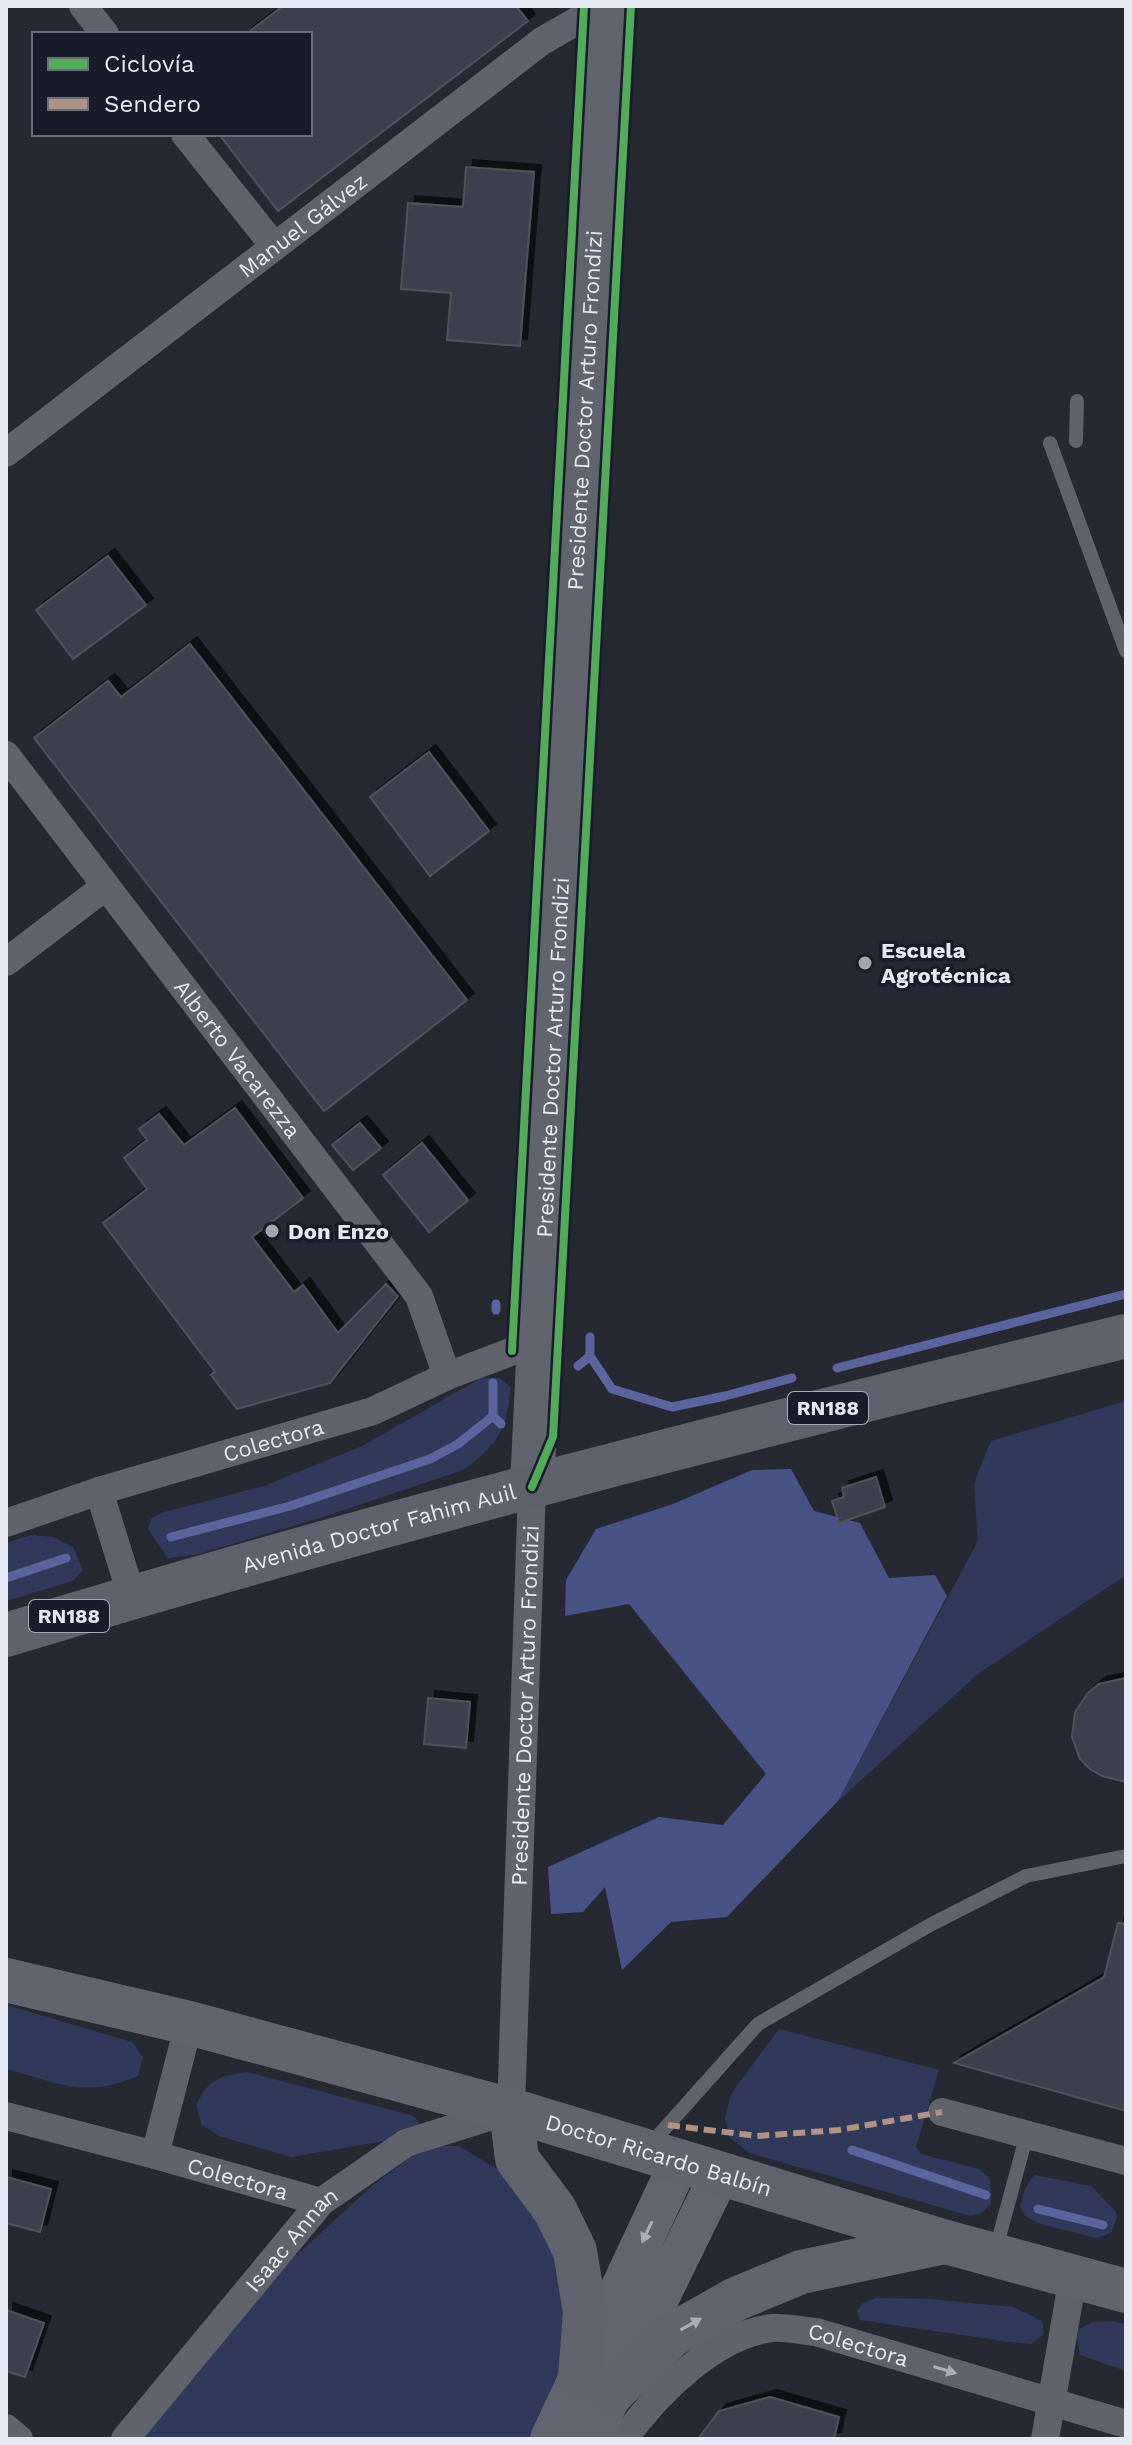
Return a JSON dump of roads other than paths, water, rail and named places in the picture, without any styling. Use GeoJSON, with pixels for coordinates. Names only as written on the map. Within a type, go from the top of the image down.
{"type":"FeatureCollection","features":[{"type":"Feature","properties":{"kind":"highway","name":"Avenida Doctor Fahim Auil"},"geometry":{"type":"LineString","coordinates":[[6,1635],[132,1597],[785,1419],[1126,1336]]}},
{"type":"Feature","properties":{"kind":"main road","name":"Presidente Doctor Arturo Frondizi"},"geometry":{"type":"LineString","coordinates":[[532,1487],[604,6]]}},
{"type":"Feature","properties":{"kind":"main road","name":"Doctor Ricardo Balbín"},"geometry":{"type":"LineString","coordinates":[[6,1966],[189,2023]]}},
{"type":"Feature","properties":{"kind":"main road","name":"Doctor Ricardo Balbín"},"geometry":{"type":"LineString","coordinates":[[6,1980],[189,2023],[511,2110],[994,2256],[1123,2287]]}},
{"type":"Feature","properties":{"kind":"main road"},"geometry":{"type":"LineString","coordinates":[[511,2110],[517,2159],[555,2210],[575,2251],[596,2386]]}},
{"type":"Feature","properties":{"kind":"main road"},"geometry":{"type":"LineString","coordinates":[[590,2439],[596,2386],[681,2162]]}},
{"type":"Feature","properties":{"kind":"main road"},"geometry":{"type":"LineString","coordinates":[[550,2439],[596,2386],[672,2335],[736,2299],[801,2272],[946,2242]]}},
{"type":"Feature","properties":{"kind":"street"},"geometry":{"type":"LineString","coordinates":[[83,6],[103,32]]}},
{"type":"Feature","properties":{"kind":"street","name":"Manuel Gálvez"},"geometry":{"type":"LineString","coordinates":[[6,453],[542,41],[604,6]]}},
{"type":"Feature","properties":{"kind":"street"},"geometry":{"type":"LineString","coordinates":[[187,136],[274,246]]}},
{"type":"Feature","properties":{"kind":"street","name":"Alberto Vacarezza"},"geometry":{"type":"LineString","coordinates":[[6,755],[419,1296],[447,1376]]}},
{"type":"Feature","properties":{"kind":"street"},"geometry":{"type":"LineString","coordinates":[[6,962],[106,886]]}},
{"type":"Feature","properties":{"kind":"street","name":"Colectora"},"geometry":{"type":"LineString","coordinates":[[6,1523],[99,1491],[373,1411],[447,1376],[537,1342]]}},
{"type":"Feature","properties":{"kind":"street","name":"Presidente Doctor Arturo Frondizi"},"geometry":{"type":"LineString","coordinates":[[511,2110],[532,1487]]}},
{"type":"Feature","properties":{"kind":"street"},"geometry":{"type":"LineString","coordinates":[[99,1491],[132,1597]]}},
{"type":"Feature","properties":{"kind":"street"},"geometry":{"type":"LineString","coordinates":[[155,2155],[189,2023]]}},
{"type":"Feature","properties":{"kind":"street","name":"Isaac Annan"},"geometry":{"type":"LineString","coordinates":[[125,2439],[321,2202],[406,2143],[511,2110]]}},
{"type":"Feature","properties":{"kind":"street"},"geometry":{"type":"LineString","coordinates":[[942,2112],[1126,2161]]}},
{"type":"Feature","properties":{"kind":"street","name":"Colectora"},"geometry":{"type":"LineString","coordinates":[[6,2116],[321,2202]]}},
{"type":"Feature","properties":{"kind":"street"},"geometry":{"type":"LineString","coordinates":[[1045,2439],[1073,2277]]}},
{"type":"Feature","properties":{"kind":"street","name":"Colectora"},"geometry":{"type":"LineString","coordinates":[[624,2439],[665,2388],[703,2358],[742,2338],[773,2328],[816,2332],[1126,2424]]}},
{"type":"Feature","properties":{"kind":"street"},"geometry":{"type":"LineString","coordinates":[[6,2428],[19,2439]]}},
{"type":"Feature","properties":{"kind":"lane"},"geometry":{"type":"LineString","coordinates":[[1076,441],[1077,401]]}},
{"type":"Feature","properties":{"kind":"lane"},"geometry":{"type":"LineString","coordinates":[[1050,443],[1126,651]]}},
{"type":"Feature","properties":{"kind":"lane"},"geometry":{"type":"LineString","coordinates":[[681,2162],[758,2024],[930,1925],[1026,1876],[1126,1856]]}},
{"type":"Feature","properties":{"kind":"lane"},"geometry":{"type":"LineString","coordinates":[[994,2256],[1027,2134]]}},
{"type":"Feature","properties":{"kind":"waterway"},"geometry":{"type":"LineString","coordinates":[[837,1368],[1126,1294]]}},
{"type":"Feature","properties":{"kind":"waterway"},"geometry":{"type":"LineString","coordinates":[[496,1304],[496,1310]]}},
{"type":"Feature","properties":{"kind":"waterway"},"geometry":{"type":"LineString","coordinates":[[578,1366],[590,1356],[590,1337]]}},
{"type":"Feature","properties":{"kind":"waterway"},"geometry":{"type":"LineString","coordinates":[[590,1356],[612,1389],[672,1407],[792,1378]]}},
{"type":"Feature","properties":{"kind":"waterway"},"geometry":{"type":"LineString","coordinates":[[493,1383],[493,1416]]}},
{"type":"Feature","properties":{"kind":"waterway"},"geometry":{"type":"LineString","coordinates":[[171,1537],[290,1506],[430,1459],[458,1444],[493,1416],[501,1424]]}},
{"type":"Feature","properties":{"kind":"waterway"},"geometry":{"type":"LineString","coordinates":[[6,1578],[66,1558]]}},
{"type":"Feature","properties":{"kind":"waterway"},"geometry":{"type":"LineString","coordinates":[[852,2150],[986,2195]]}},
{"type":"Feature","properties":{"kind":"waterway"},"geometry":{"type":"LineString","coordinates":[[1038,2209],[1103,2225]]}},
{"type":"Feature","properties":{"kind":"place","name":"Escuela Agrotécnica"},"geometry":{"type":"Point","coordinates":[865,963]}},
{"type":"Feature","properties":{"kind":"place","name":"Don Enzo"},"geometry":{"type":"Point","coordinates":[272,1231]}}]}
